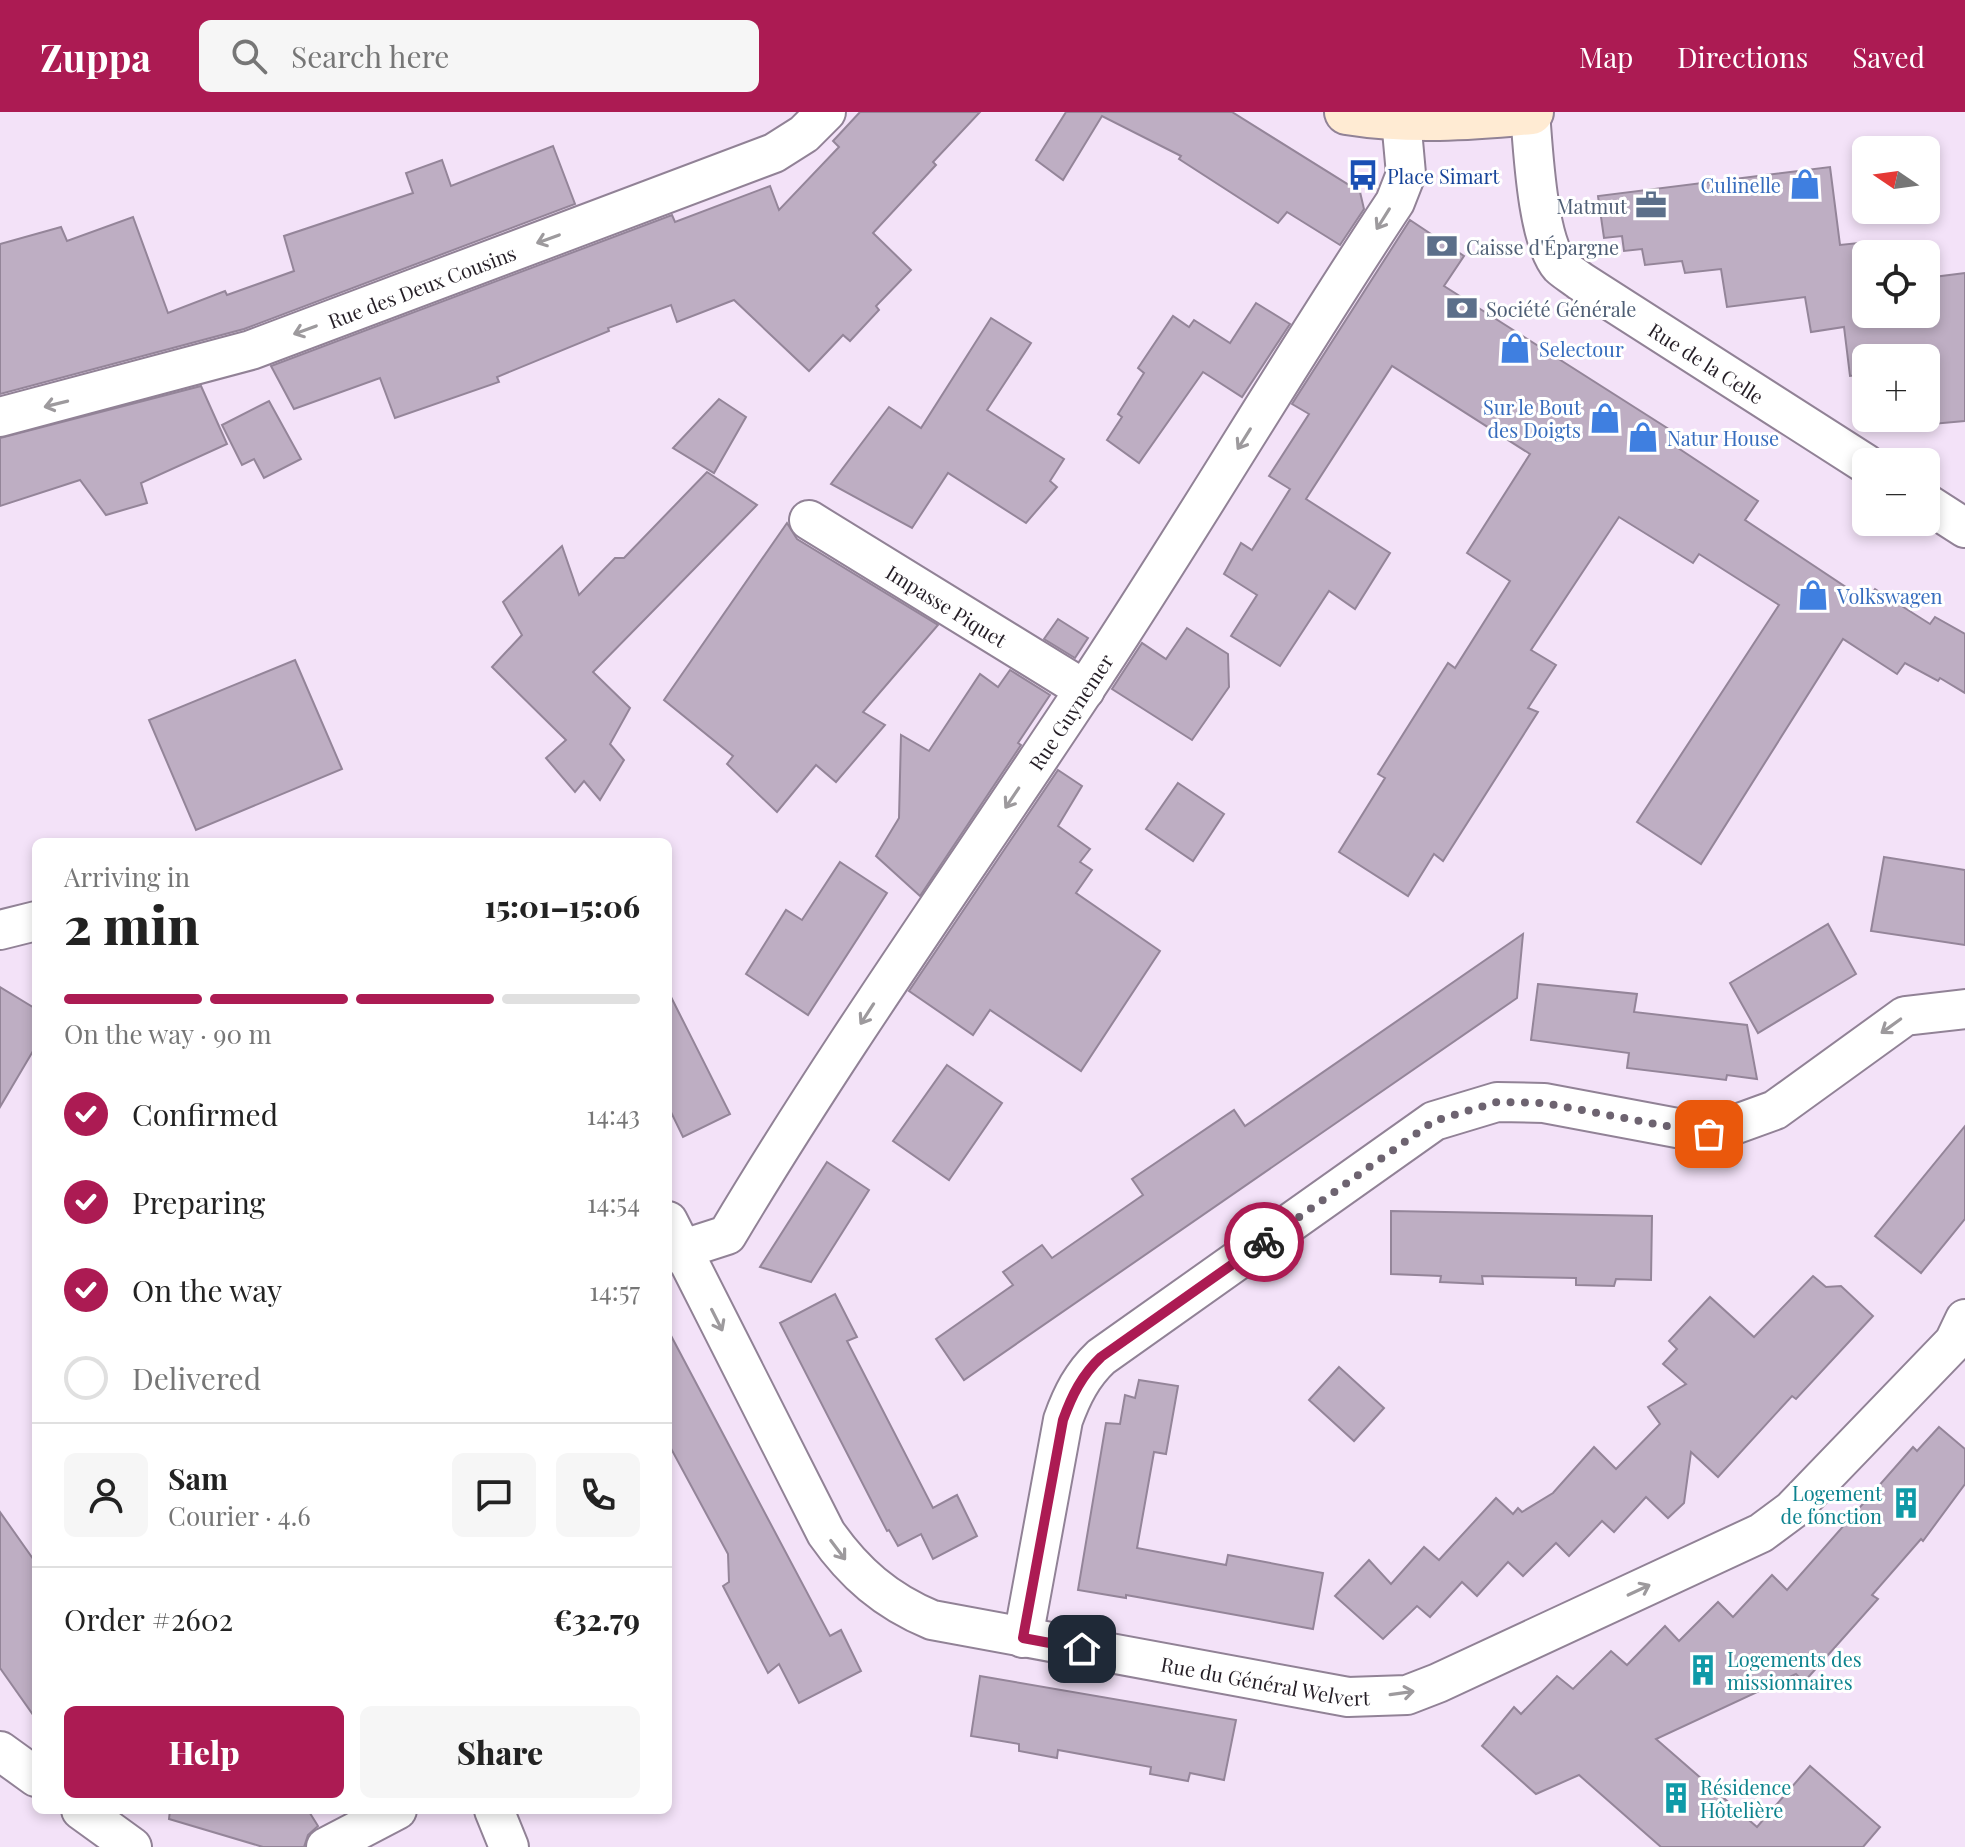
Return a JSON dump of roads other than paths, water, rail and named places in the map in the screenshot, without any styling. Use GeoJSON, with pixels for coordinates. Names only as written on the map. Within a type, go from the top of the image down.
{"type":"FeatureCollection","features":[{"type":"Feature","properties":{"kind":"main road"},"geometry":{"type":"LineString","coordinates":[[1374,116],[1459,119],[1530,112]]}},
{"type":"Feature","properties":{"kind":"street","name":"Rue des Deux Cousins"},"geometry":{"type":"LineString","coordinates":[[0,417],[251,350],[774,153],[804,134],[826,112]]}},
{"type":"Feature","properties":{"kind":"street","name":"Rue de la Celle"},"geometry":{"type":"LineString","coordinates":[[1530,112],[1540,205],[1549,244],[1559,265],[1852,455]]}},
{"type":"Feature","properties":{"kind":"street","name":"Rue Guynemer"},"geometry":{"type":"LineString","coordinates":[[673,1242],[727,1235],[775,1154],[1085,690],[1395,202],[1406,174],[1374,116]]}},
{"type":"Feature","properties":{"kind":"street"},"geometry":{"type":"LineString","coordinates":[[1940,512],[1965,528]]}},
{"type":"Feature","properties":{"kind":"street","name":"Impasse Piquet"},"geometry":{"type":"LineString","coordinates":[[809,520],[1085,690]]}},
{"type":"Feature","properties":{"kind":"street"},"geometry":{"type":"LineString","coordinates":[[0,930],[32,922]]}},
{"type":"Feature","properties":{"kind":"street"},"geometry":{"type":"LineString","coordinates":[[1023,1638],[1063,1420],[1086,1371],[1101,1357],[1434,1121],[1497,1102],[1544,1103],[1709,1134],[1775,1110],[1905,1016],[1965,1009]]}},
{"type":"Feature","properties":{"kind":"street","name":"Rue du Général Welvert"},"geometry":{"type":"LineString","coordinates":[[673,1242],[813,1510],[843,1557],[862,1577],[905,1609],[932,1620],[1348,1697],[1407,1695],[1438,1683],[1761,1533],[1792,1510],[1954,1342],[1965,1319]]}},
{"type":"Feature","properties":{"kind":"street"},"geometry":{"type":"LineString","coordinates":[[0,1751],[32,1774]]}},
{"type":"Feature","properties":{"kind":"street"},"geometry":{"type":"LineString","coordinates":[[87,1814],[132,1847]]}},
{"type":"Feature","properties":{"kind":"street"},"geometry":{"type":"LineString","coordinates":[[326,1847],[389,1814]]}},
{"type":"Feature","properties":{"kind":"street"},"geometry":{"type":"LineString","coordinates":[[496,1814],[509,1847]]}},
{"type":"Feature","properties":{"kind":"place","name":"Place Simart"},"geometry":{"type":"Point","coordinates":[1363,175]}},
{"type":"Feature","properties":{"kind":"place","name":"Culinelle"},"geometry":{"type":"Point","coordinates":[1805,184]}},
{"type":"Feature","properties":{"kind":"place","name":"Matmut"},"geometry":{"type":"Point","coordinates":[1651,205]}},
{"type":"Feature","properties":{"kind":"place","name":"Caisse d'Épargne"},"geometry":{"type":"Point","coordinates":[1442,246]}},
{"type":"Feature","properties":{"kind":"place","name":"Société Générale"},"geometry":{"type":"Point","coordinates":[1462,308]}},
{"type":"Feature","properties":{"kind":"place","name":"Selectour"},"geometry":{"type":"Point","coordinates":[1515,348]}},
{"type":"Feature","properties":{"kind":"place","name":"Sur le Bout des Doigts"},"geometry":{"type":"Point","coordinates":[1605,418]}},
{"type":"Feature","properties":{"kind":"place","name":"Natur House"},"geometry":{"type":"Point","coordinates":[1643,437]}},
{"type":"Feature","properties":{"kind":"place","name":"Volkswagen"},"geometry":{"type":"Point","coordinates":[1813,595]}},
{"type":"Feature","properties":{"kind":"place","name":"Logement de fonction"},"geometry":{"type":"Point","coordinates":[1906,1503]}},
{"type":"Feature","properties":{"kind":"place","name":"Logements des missionnaires"},"geometry":{"type":"Point","coordinates":[1703,1670]}},
{"type":"Feature","properties":{"kind":"place","name":"Résidence Hôtelière"},"geometry":{"type":"Point","coordinates":[1676,1798]}}]}
